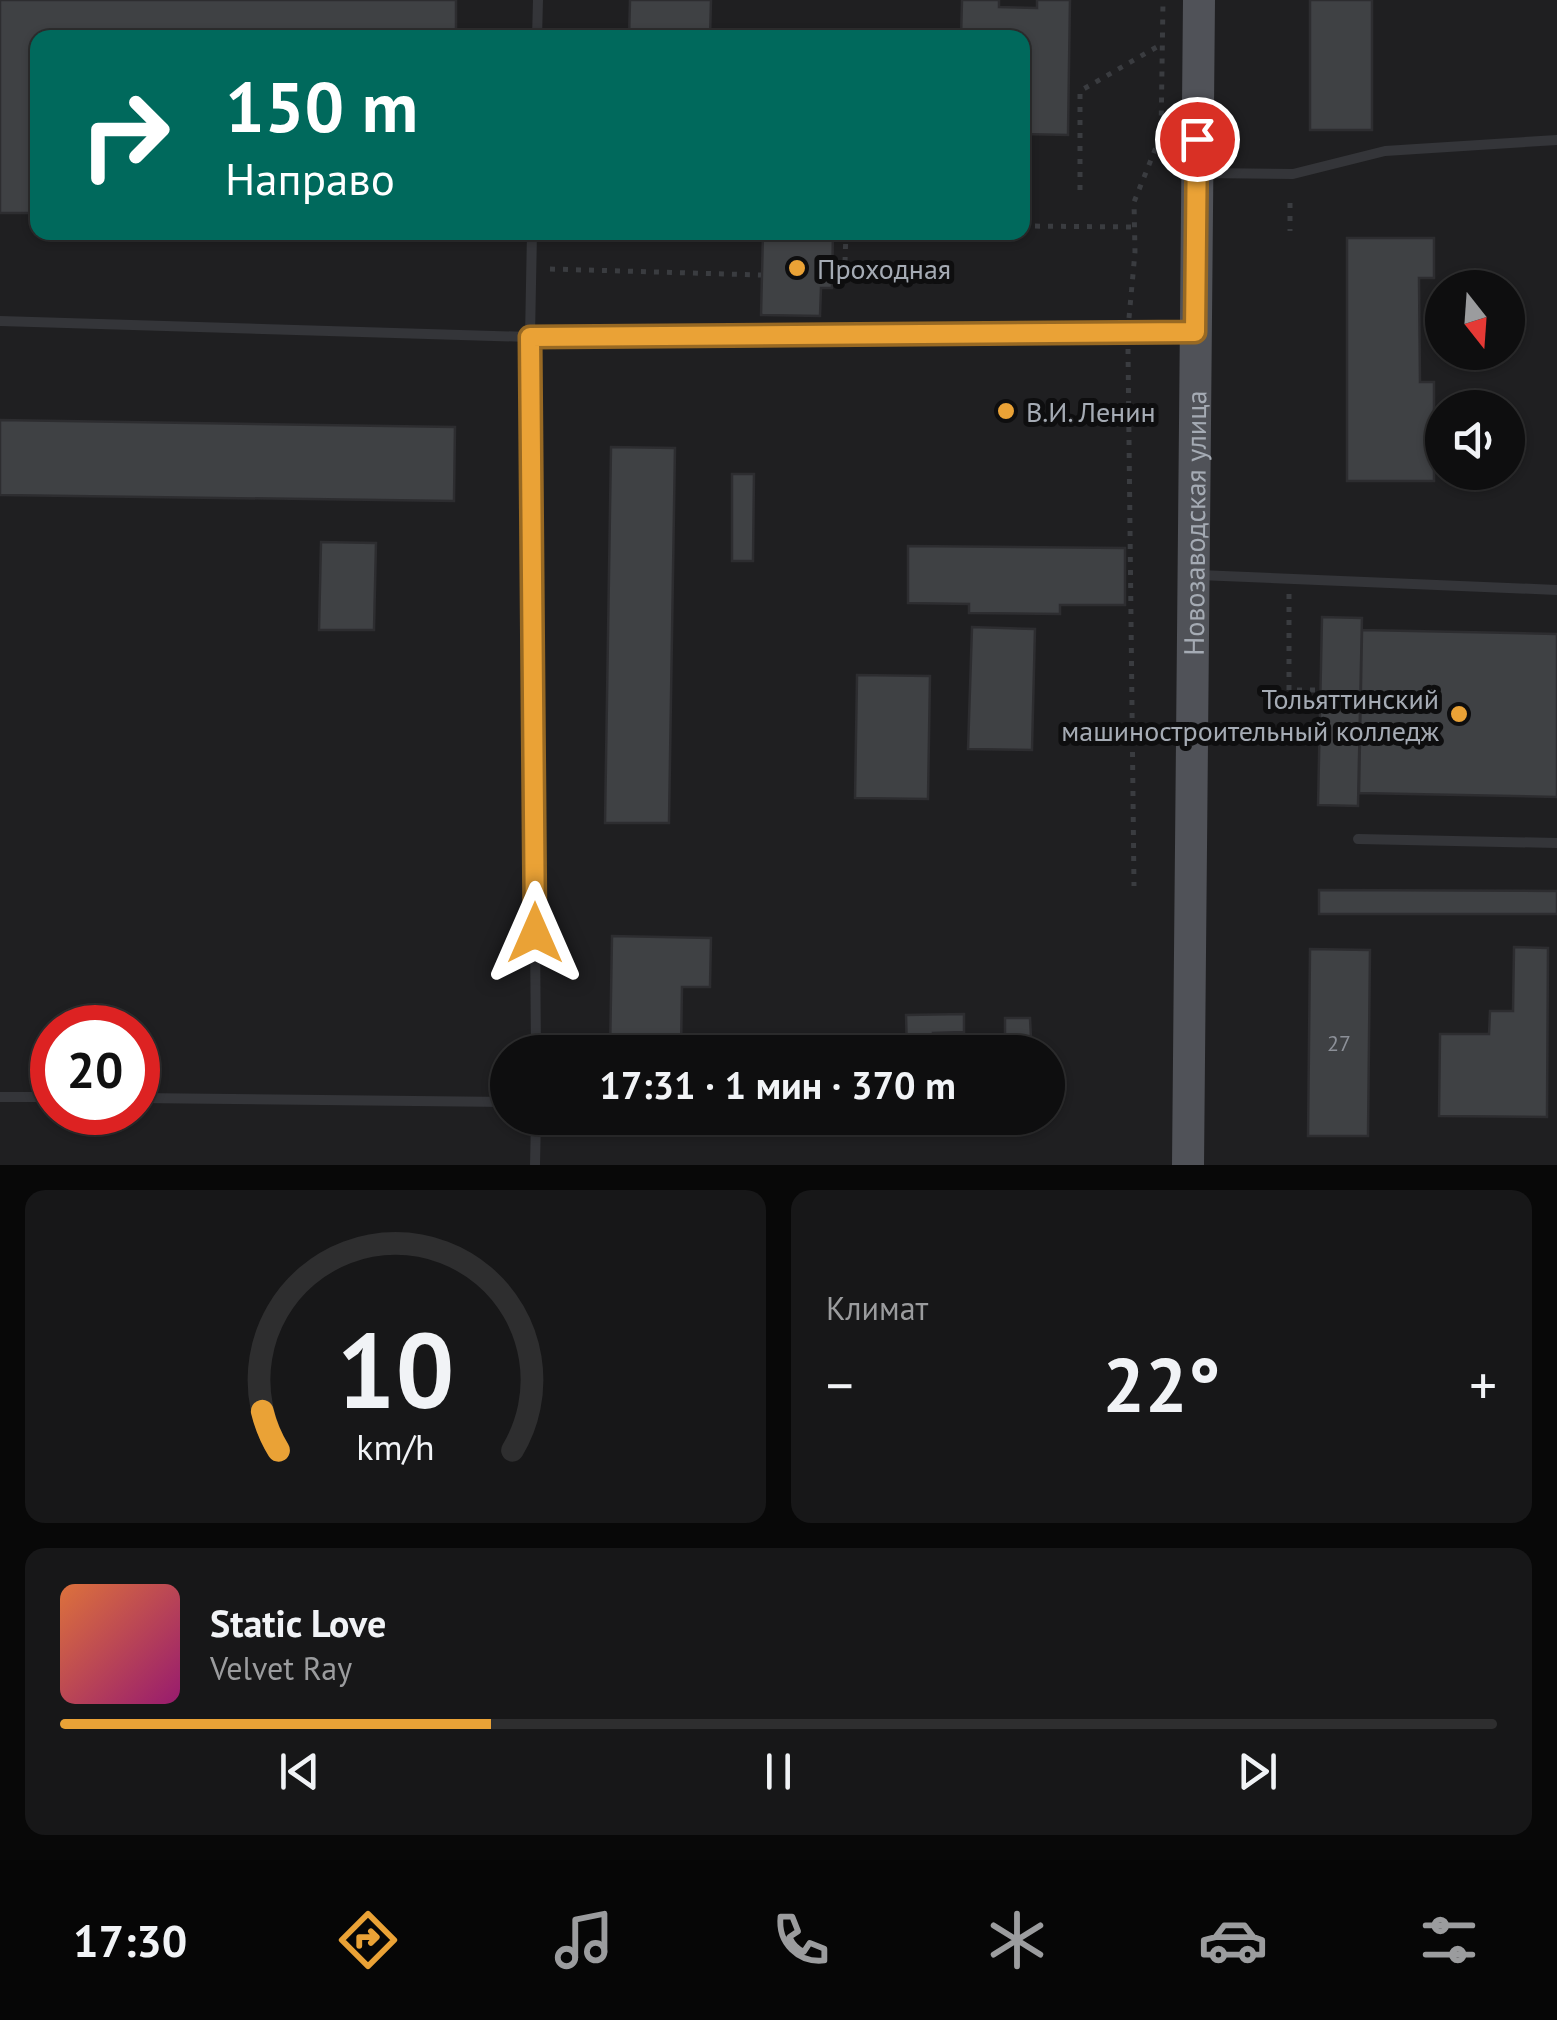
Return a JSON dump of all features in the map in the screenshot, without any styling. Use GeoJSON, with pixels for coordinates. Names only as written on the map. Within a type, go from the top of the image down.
{"type":"FeatureCollection","features":[{"type":"Feature","properties":{"kind":"main road","name":"Новозаводская улица"},"geometry":{"type":"LineString","coordinates":[[1188,1165],[1199,0]]}},
{"type":"Feature","properties":{"kind":"lane"},"geometry":{"type":"LineString","coordinates":[[537,30],[538,0]]}},
{"type":"Feature","properties":{"kind":"lane"},"geometry":{"type":"LineString","coordinates":[[1197,174],[1293,174],[1385,152],[1557,140]]}},
{"type":"Feature","properties":{"kind":"lane"},"geometry":{"type":"LineString","coordinates":[[532,240],[536,1035]]}},
{"type":"Feature","properties":{"kind":"lane"},"geometry":{"type":"LineString","coordinates":[[0,321],[530,337],[1195,332]]}},
{"type":"Feature","properties":{"kind":"lane"},"geometry":{"type":"LineString","coordinates":[[1193,575],[1557,590]]}},
{"type":"Feature","properties":{"kind":"lane"},"geometry":{"type":"LineString","coordinates":[[1358,839],[1557,843]]}},
{"type":"Feature","properties":{"kind":"lane"},"geometry":{"type":"LineString","coordinates":[[0,1097],[30,1098]]}},
{"type":"Feature","properties":{"kind":"lane"},"geometry":{"type":"LineString","coordinates":[[160,1098],[490,1102]]}},
{"type":"Feature","properties":{"kind":"lane"},"geometry":{"type":"LineString","coordinates":[[535,1165],[536,1135]]}},
{"type":"Feature","properties":{"kind":"path"},"geometry":{"type":"LineString","coordinates":[[1134,886],[1128,331],[1135,252],[1134,202],[1160,136],[1163,0]]}},
{"type":"Feature","properties":{"kind":"path"},"geometry":{"type":"LineString","coordinates":[[1080,190],[1080,90],[1162,44]]}},
{"type":"Feature","properties":{"kind":"path"},"geometry":{"type":"LineString","coordinates":[[1290,203],[1290,231]]}},
{"type":"Feature","properties":{"kind":"path"},"geometry":{"type":"LineString","coordinates":[[1030,226],[1134,227]]}},
{"type":"Feature","properties":{"kind":"path"},"geometry":{"type":"LineString","coordinates":[[832,262],[845,262],[846,240]]}},
{"type":"Feature","properties":{"kind":"path"},"geometry":{"type":"LineString","coordinates":[[532,268],[762,275]]}},
{"type":"Feature","properties":{"kind":"path"},"geometry":{"type":"LineString","coordinates":[[1289,579],[1289,690],[1320,690]]}},
{"type":"Feature","properties":{"kind":"shaded area"},"geometry":{"type":"Polygon","coordinates":[[[0,0],[1198,0],[1179,1165],[0,1165],[0,0]]]}},
{"type":"Feature","properties":{"kind":"shaded area"},"geometry":{"type":"Polygon","coordinates":[[[1207,0],[1557,0],[1557,1165],[1196,1165],[1207,0]]]}},
{"type":"Feature","properties":{"kind":"building"},"geometry":{"type":"Polygon","coordinates":[[[0,0],[456,0],[456,30],[30,30],[30,213],[0,213],[0,0]]]}},
{"type":"Feature","properties":{"kind":"building"},"geometry":{"type":"Polygon","coordinates":[[[630,0],[711,0],[710,30],[629,30],[630,0]]]}},
{"type":"Feature","properties":{"kind":"building"},"geometry":{"type":"Polygon","coordinates":[[[962,0],[999,0],[999,7],[1037,8],[1037,0],[1070,0],[1068,135],[1030,134],[1030,30],[961,30],[962,0]]]}},
{"type":"Feature","properties":{"kind":"building"},"geometry":{"type":"Polygon","coordinates":[[[1310,0],[1372,0],[1372,130],[1310,130],[1310,0]]]}},
{"type":"Feature","properties":{"kind":"building"},"geometry":{"type":"Polygon","coordinates":[[[1347,238],[1434,238],[1434,270],[1425,270],[1425,278],[1419,278],[1420,382],[1434,382],[1434,390],[1425,390],[1425,481],[1347,481],[1347,238]]]}},
{"type":"Feature","properties":{"kind":"building","name":"Проходная"},"geometry":{"type":"Polygon","coordinates":[[[763,240],[833,240],[832,288],[821,288],[820,316],[761,315],[763,240]]]}},
{"type":"Feature","properties":{"kind":"building"},"geometry":{"type":"Polygon","coordinates":[[[0,420],[455,427],[454,501],[0,495],[0,420]]]}},
{"type":"Feature","properties":{"kind":"building"},"geometry":{"type":"Polygon","coordinates":[[[611,447],[675,448],[669,823],[605,823],[611,447]]]}},
{"type":"Feature","properties":{"kind":"building"},"geometry":{"type":"Polygon","coordinates":[[[732,474],[754,474],[753,561],[732,561],[732,474]]]}},
{"type":"Feature","properties":{"kind":"building"},"geometry":{"type":"Polygon","coordinates":[[[321,542],[376,543],[374,630],[319,630],[321,542]]]}},
{"type":"Feature","properties":{"kind":"building"},"geometry":{"type":"Polygon","coordinates":[[[908,546],[1125,548],[1125,605],[1060,605],[1060,614],[969,613],[969,604],[908,603],[908,546]]]}},
{"type":"Feature","properties":{"kind":"building"},"geometry":{"type":"Polygon","coordinates":[[[1322,617],[1362,618],[1358,806],[1318,805],[1322,617]]]}},
{"type":"Feature","properties":{"kind":"building"},"geometry":{"type":"Polygon","coordinates":[[[972,627],[1035,629],[1032,750],[968,749],[972,627]]]}},
{"type":"Feature","properties":{"kind":"building","name":"Тольяттинский машиностроительный колледж"},"geometry":{"type":"Polygon","coordinates":[[[1362,630],[1557,634],[1557,797],[1359,793],[1362,630]]]}},
{"type":"Feature","properties":{"kind":"building"},"geometry":{"type":"Polygon","coordinates":[[[857,675],[930,676],[928,799],[855,798],[857,675]]]}},
{"type":"Feature","properties":{"kind":"building"},"geometry":{"type":"Polygon","coordinates":[[[1319,890],[1557,891],[1557,914],[1319,914],[1319,890]]]}},
{"type":"Feature","properties":{"kind":"building"},"geometry":{"type":"Polygon","coordinates":[[[612,936],[711,938],[710,987],[682,987],[681,1035],[610,1035],[612,936]]]}},
{"type":"Feature","properties":{"kind":"building"},"geometry":{"type":"Polygon","coordinates":[[[1514,947],[1548,948],[1547,1117],[1439,1116],[1440,1034],[1489,1034],[1490,1011],[1513,1011],[1514,947]]]}},
{"type":"Feature","properties":{"kind":"building"},"geometry":{"type":"Polygon","coordinates":[[[1310,949],[1370,950],[1368,1136],[1308,1136],[1310,949]]]}},
{"type":"Feature","properties":{"kind":"building"},"geometry":{"type":"Polygon","coordinates":[[[964,1014],[964,1032],[907,1035],[906,1015],[964,1014]]]}},
{"type":"Feature","properties":{"kind":"building"},"geometry":{"type":"Polygon","coordinates":[[[1005,1018],[1030,1018],[1031,1035],[1005,1035],[1005,1018]]]}},
{"type":"Feature","properties":{"kind":"place","name":"Проходная"},"geometry":{"type":"Point","coordinates":[797,268]}},
{"type":"Feature","properties":{"kind":"place","name":"В.И. Ленин"},"geometry":{"type":"Point","coordinates":[1006,411]}},
{"type":"Feature","properties":{"kind":"place","name":"Тольяттинский машиностроительный колледж"},"geometry":{"type":"Point","coordinates":[1459,714]}},
{"type":"Feature","properties":{"kind":"route"},"geometry":{"type":"LineString","coordinates":[[535,933],[530,337],[1195,332],[1197,139]]}}]}
